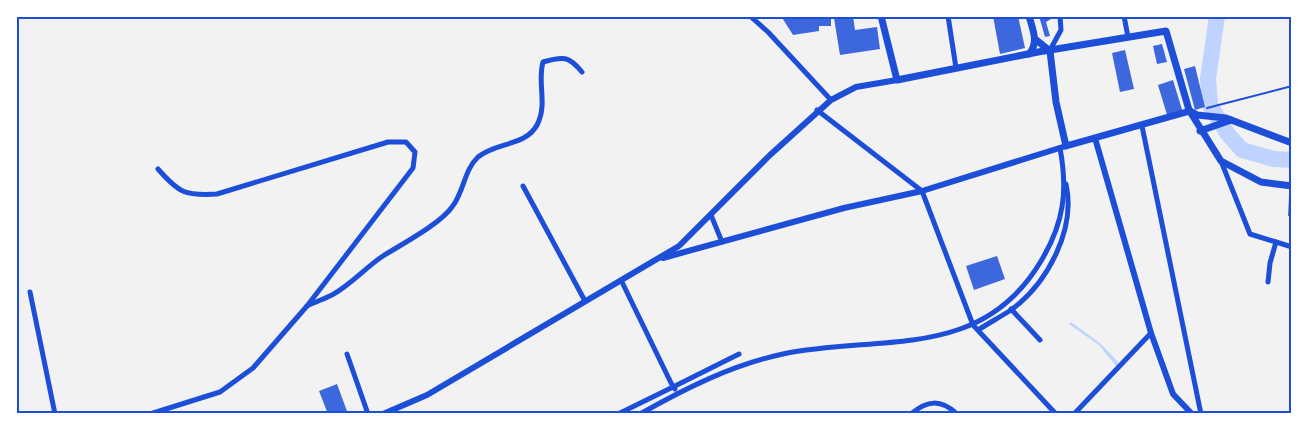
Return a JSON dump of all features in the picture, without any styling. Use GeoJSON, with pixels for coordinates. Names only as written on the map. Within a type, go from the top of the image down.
{"type":"FeatureCollection","features":[{"type":"Feature","properties":{"kind":"main road"},"geometry":{"type":"LineString","coordinates":[[881,16],[897,80],[1029,54],[1166,31],[1190,111],[1200,131],[1221,161],[1261,182],[1292,186]]}},
{"type":"Feature","properties":{"kind":"main road"},"geometry":{"type":"LineString","coordinates":[[1029,16],[1035,39],[1033,50],[1029,54]]}},
{"type":"Feature","properties":{"kind":"main road"},"geometry":{"type":"LineString","coordinates":[[1035,39],[1050,51],[1063,147],[1190,111],[1205,112],[1229,119],[1292,143]]}},
{"type":"Feature","properties":{"kind":"main road"},"geometry":{"type":"LineString","coordinates":[[1200,131],[1229,119]]}},
{"type":"Feature","properties":{"kind":"street"},"geometry":{"type":"LineString","coordinates":[[750,16],[768,32],[831,100]]}},
{"type":"Feature","properties":{"kind":"street"},"geometry":{"type":"LineString","coordinates":[[948,16],[956,68]]}},
{"type":"Feature","properties":{"kind":"street"},"geometry":{"type":"LineString","coordinates":[[1050,51],[1062,30],[1060,16]]}},
{"type":"Feature","properties":{"kind":"street"},"geometry":{"type":"LineString","coordinates":[[1124,16],[1128,37]]}},
{"type":"Feature","properties":{"kind":"street"},"geometry":{"type":"LineString","coordinates":[[307,306],[332,295],[382,256],[442,217],[452,208],[472,163],[479,156],[494,148],[526,138],[532,132],[542,110],[543,94],[540,83],[543,62],[559,57],[572,61],[582,72]]}},
{"type":"Feature","properties":{"kind":"street"},"geometry":{"type":"LineString","coordinates":[[382,414],[427,395],[679,246],[817,110],[831,100],[856,87],[897,80]]}},
{"type":"Feature","properties":{"kind":"street"},"geometry":{"type":"LineString","coordinates":[[817,110],[922,191],[974,325],[1056,414]]}},
{"type":"Feature","properties":{"kind":"street"},"geometry":{"type":"LineString","coordinates":[[1142,126],[1201,414]]}},
{"type":"Feature","properties":{"kind":"street"},"geometry":{"type":"LineString","coordinates":[[1095,138],[1152,333],[1173,394],[1192,414]]}},
{"type":"Feature","properties":{"kind":"street"},"geometry":{"type":"LineString","coordinates":[[150,414],[207,398],[234,384],[259,362],[307,306],[413,168],[415,152],[406,142],[388,142],[217,194],[196,195],[175,189],[158,169]]}},
{"type":"Feature","properties":{"kind":"street"},"geometry":{"type":"LineString","coordinates":[[640,414],[722,372],[765,358],[810,348],[901,342],[942,336],[974,325],[1003,306],[1019,292],[1031,278],[1055,238],[1064,201],[1063,147],[922,191],[844,208],[654,261]]}},
{"type":"Feature","properties":{"kind":"street"},"geometry":{"type":"LineString","coordinates":[[1221,161],[1250,234],[1292,247]]}},
{"type":"Feature","properties":{"kind":"street"},"geometry":{"type":"LineString","coordinates":[[978,330],[1011,309],[1037,283],[1059,247],[1066,222],[1068,196],[1062,166]]}},
{"type":"Feature","properties":{"kind":"street"},"geometry":{"type":"LineString","coordinates":[[523,186],[586,301]]}},
{"type":"Feature","properties":{"kind":"street"},"geometry":{"type":"LineString","coordinates":[[711,215],[722,242]]}},
{"type":"Feature","properties":{"kind":"street"},"geometry":{"type":"LineString","coordinates":[[1268,282],[1276,242]]}},
{"type":"Feature","properties":{"kind":"street"},"geometry":{"type":"LineString","coordinates":[[620,281],[678,393]]}},
{"type":"Feature","properties":{"kind":"street"},"geometry":{"type":"LineString","coordinates":[[30,292],[55,414]]}},
{"type":"Feature","properties":{"kind":"street"},"geometry":{"type":"LineString","coordinates":[[1011,309],[1040,340]]}},
{"type":"Feature","properties":{"kind":"street"},"geometry":{"type":"LineString","coordinates":[[1074,414],[1152,333]]}},
{"type":"Feature","properties":{"kind":"street"},"geometry":{"type":"LineString","coordinates":[[347,354],[368,414]]}},
{"type":"Feature","properties":{"kind":"street"},"geometry":{"type":"LineString","coordinates":[[618,414],[739,354]]}},
{"type":"Feature","properties":{"kind":"street"},"geometry":{"type":"LineString","coordinates":[[912,414],[929,402],[940,403],[957,414]]}},
{"type":"Feature","properties":{"kind":"path"},"geometry":{"type":"LineString","coordinates":[[1205,112],[1292,86]]}},
{"type":"Feature","properties":{"kind":"water"},"geometry":{"type":"Polygon","coordinates":[[[1071,322],[1101,344],[1118,362],[1117,367],[1099,345],[1069,324],[1071,322]]]}},
{"type":"Feature","properties":{"kind":"building"},"geometry":{"type":"Polygon","coordinates":[[[781,16],[831,16],[831,26],[819,26],[819,31],[793,35],[781,16]]]}},
{"type":"Feature","properties":{"kind":"building"},"geometry":{"type":"Polygon","coordinates":[[[853,16],[855,30],[877,27],[880,49],[840,55],[834,18],[853,16]]]}},
{"type":"Feature","properties":{"kind":"building"},"geometry":{"type":"Polygon","coordinates":[[[993,16],[1018,16],[1025,48],[1000,54],[993,16]]]}},
{"type":"Feature","properties":{"kind":"building"},"geometry":{"type":"Polygon","coordinates":[[[1039,16],[1056,16],[1046,22],[1050,36],[1045,37],[1039,16]]]}},
{"type":"Feature","properties":{"kind":"building"},"geometry":{"type":"Polygon","coordinates":[[[1162,44],[1167,62],[1157,64],[1153,46],[1162,44]]]}},
{"type":"Feature","properties":{"kind":"building"},"geometry":{"type":"Polygon","coordinates":[[[1125,50],[1134,89],[1120,92],[1112,53],[1125,50]]]}},
{"type":"Feature","properties":{"kind":"building"},"geometry":{"type":"Polygon","coordinates":[[[1195,66],[1205,107],[1195,110],[1184,69],[1195,66]]]}},
{"type":"Feature","properties":{"kind":"building"},"geometry":{"type":"Polygon","coordinates":[[[1173,80],[1183,113],[1168,118],[1158,85],[1173,80]]]}},
{"type":"Feature","properties":{"kind":"building"},"geometry":{"type":"Polygon","coordinates":[[[1289,197],[1292,197],[1292,216],[1288,216],[1289,197]]]}},
{"type":"Feature","properties":{"kind":"building"},"geometry":{"type":"Polygon","coordinates":[[[997,256],[1005,279],[974,290],[966,266],[997,256]]]}},
{"type":"Feature","properties":{"kind":"building"},"geometry":{"type":"Polygon","coordinates":[[[337,384],[348,414],[328,414],[319,391],[337,384]]]}},
{"type":"Feature","properties":{"kind":"waterway"},"geometry":{"type":"LineString","coordinates":[[1217,16],[1208,79],[1210,105],[1227,133],[1242,150],[1274,159],[1292,160]]}}]}
